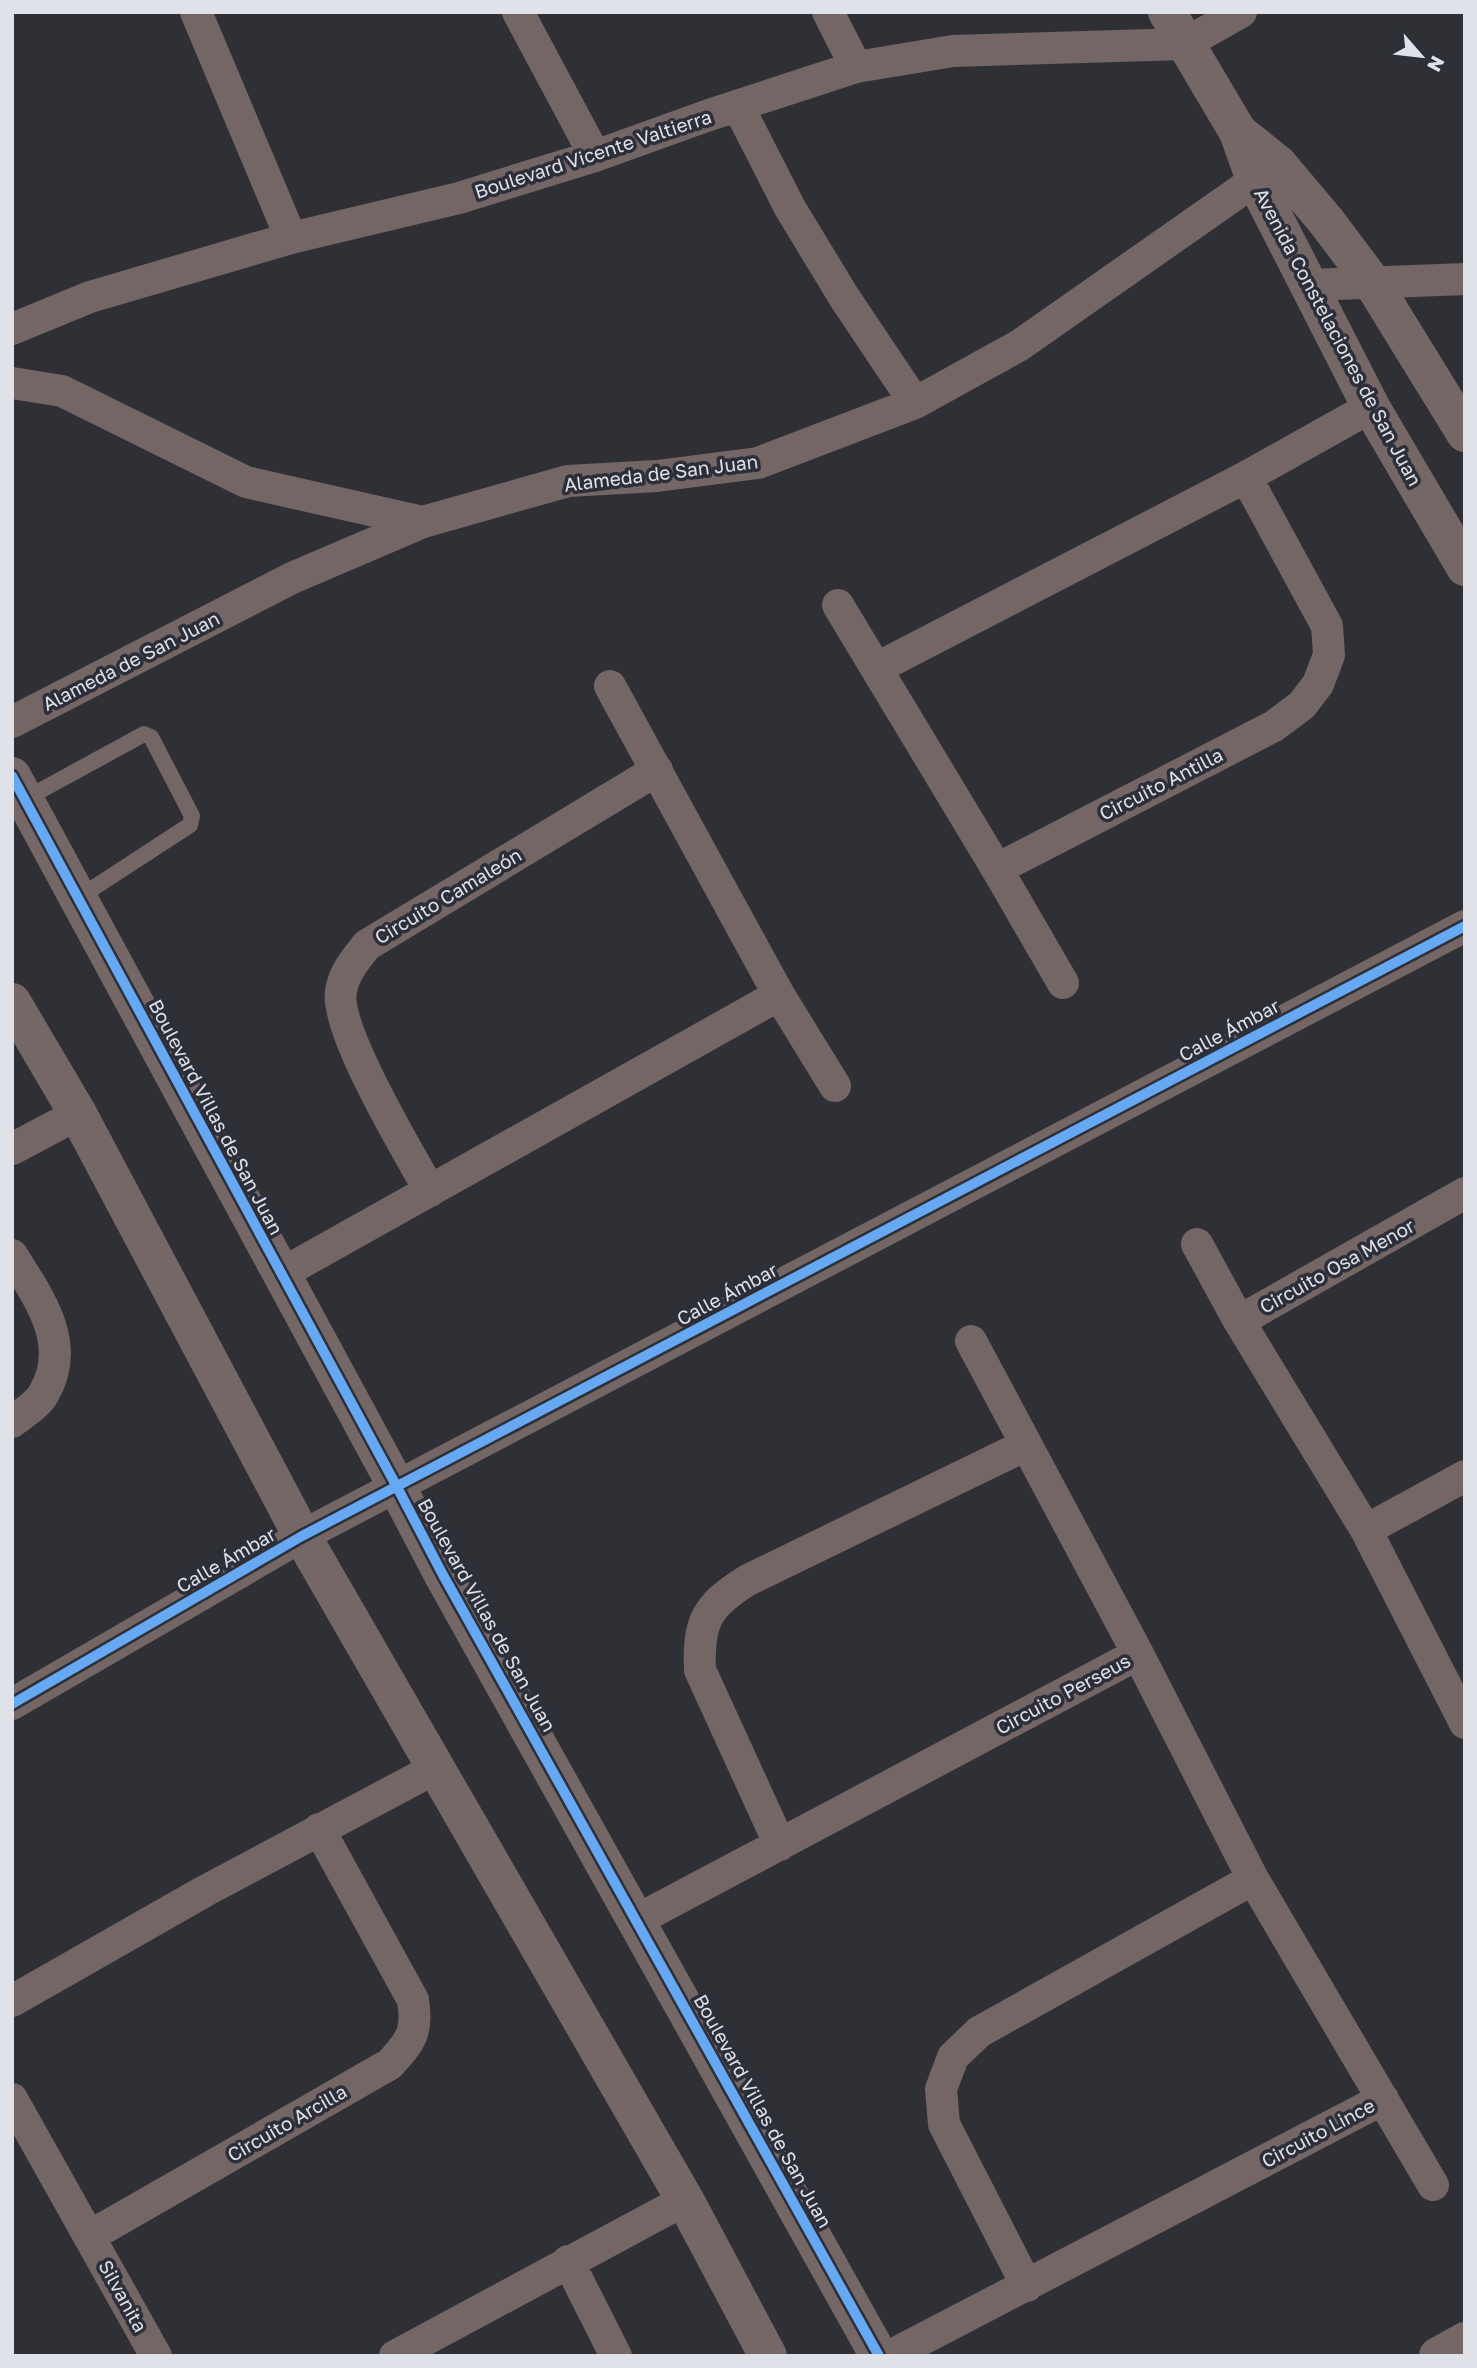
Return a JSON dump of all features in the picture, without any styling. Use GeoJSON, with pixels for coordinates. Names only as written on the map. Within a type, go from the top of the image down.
{"type":"FeatureCollection","features":[{"type":"Feature","properties":{"kind":"street"},"geometry":{"type":"LineString","coordinates":[[196,12],[291,238]]}},
{"type":"Feature","properties":{"kind":"street"},"geometry":{"type":"LineString","coordinates":[[517,12],[595,156]]}},
{"type":"Feature","properties":{"kind":"street"},"geometry":{"type":"LineString","coordinates":[[828,12],[856,67]]}},
{"type":"Feature","properties":{"kind":"street"},"geometry":{"type":"LineString","coordinates":[[1241,12],[1176,28],[1238,132],[1266,172]]}},
{"type":"Feature","properties":{"kind":"street","name":"Boulevard Vicente Valtierra"},"geometry":{"type":"LineString","coordinates":[[12,329],[90,297],[291,238],[460,198],[595,156],[856,67],[953,51],[1176,28]]}},
{"type":"Feature","properties":{"kind":"street"},"geometry":{"type":"LineString","coordinates":[[738,106],[797,219],[844,297],[915,403]]}},
{"type":"Feature","properties":{"kind":"street","name":"Alameda de San Juan"},"geometry":{"type":"LineString","coordinates":[[12,722],[292,578],[423,522],[568,481],[657,477],[758,463],[915,403],[1020,345],[1266,172]]}},
{"type":"Feature","properties":{"kind":"street","name":"Avenida Constelaciones de San Juan"},"geometry":{"type":"LineString","coordinates":[[1266,172],[1326,221],[1372,282],[1465,433]]}},
{"type":"Feature","properties":{"kind":"street","name":"Avenida Constelaciones de San Juan"},"geometry":{"type":"LineString","coordinates":[[1266,172],[1310,285],[1371,407],[1465,567]]}},
{"type":"Feature","properties":{"kind":"street"},"geometry":{"type":"LineString","coordinates":[[1310,285],[1465,279]]}},
{"type":"Feature","properties":{"kind":"street"},"geometry":{"type":"LineString","coordinates":[[12,383],[62,391],[246,482],[423,522]]}},
{"type":"Feature","properties":{"kind":"street"},"geometry":{"type":"LineString","coordinates":[[877,668],[1246,477],[1371,407]]}},
{"type":"Feature","properties":{"kind":"street","name":"Circuito Antilla"},"geometry":{"type":"LineString","coordinates":[[997,869],[1273,726],[1302,705],[1318,684],[1329,655],[1327,625],[1246,477]]}},
{"type":"Feature","properties":{"kind":"street"},"geometry":{"type":"LineString","coordinates":[[838,605],[997,869],[1062,983]]}},
{"type":"Feature","properties":{"kind":"street"},"geometry":{"type":"LineString","coordinates":[[610,686],[779,995],[835,1086]]}},
{"type":"Feature","properties":{"kind":"street","name":"Circuito Camaleón"},"geometry":{"type":"LineString","coordinates":[[430,1191],[364,1069],[346,1025],[340,993],[348,969],[367,945],[657,770]]}},
{"type":"Feature","properties":{"kind":"street","name":"Boulevard Villas de San Juan"},"geometry":{"type":"LineString","coordinates":[[18,788],[443,1575],[880,2356]]}},
{"type":"Feature","properties":{"kind":"street","name":"Calle Ámbar"},"geometry":{"type":"LineString","coordinates":[[12,1704],[302,1536],[1465,926]]}},
{"type":"Feature","properties":{"kind":"street"},"geometry":{"type":"LineString","coordinates":[[281,1274],[779,995]]}},
{"type":"Feature","properties":{"kind":"street"},"geometry":{"type":"LineString","coordinates":[[12,1002],[78,1114],[302,1536],[685,2200],[768,2356]]}},
{"type":"Feature","properties":{"kind":"street"},"geometry":{"type":"LineString","coordinates":[[12,1149],[78,1114]]}},
{"type":"Feature","properties":{"kind":"street","name":"Circuito Osa Menor"},"geometry":{"type":"LineString","coordinates":[[1465,1193],[1239,1321],[1366,1530],[1465,1723]]}},
{"type":"Feature","properties":{"kind":"street"},"geometry":{"type":"LineString","coordinates":[[1197,1244],[1239,1321]]}},
{"type":"Feature","properties":{"kind":"street"},"geometry":{"type":"LineString","coordinates":[[12,1255],[45,1310],[56,1343],[55,1369],[43,1396],[12,1422]]}},
{"type":"Feature","properties":{"kind":"street","name":"Circuito Perseus"},"geometry":{"type":"LineString","coordinates":[[637,1920],[1138,1654],[971,1341]]}},
{"type":"Feature","properties":{"kind":"street"},"geometry":{"type":"LineString","coordinates":[[780,1845],[700,1670],[699,1640],[708,1615],[724,1595],[748,1580],[1026,1445]]}},
{"type":"Feature","properties":{"kind":"street"},"geometry":{"type":"LineString","coordinates":[[1366,1530],[1465,1476]]}},
{"type":"Feature","properties":{"kind":"street","name":"Circuito Lince"},"geometry":{"type":"LineString","coordinates":[[890,2356],[1383,2099],[1253,1879],[1138,1654]]}},
{"type":"Feature","properties":{"kind":"street"},"geometry":{"type":"LineString","coordinates":[[12,2001],[205,1891],[436,1768]]}},
{"type":"Feature","properties":{"kind":"street","name":"Circuito Arcilla"},"geometry":{"type":"LineString","coordinates":[[90,2236],[390,2064],[408,2044],[416,2022],[413,2000],[319,1829]]}},
{"type":"Feature","properties":{"kind":"street"},"geometry":{"type":"LineString","coordinates":[[1027,2286],[944,2124],[941,2089],[953,2057],[979,2032],[1253,1879]]}},
{"type":"Feature","properties":{"kind":"street"},"geometry":{"type":"LineString","coordinates":[[12,2099],[90,2236]]}},
{"type":"Feature","properties":{"kind":"street"},"geometry":{"type":"LineString","coordinates":[[1383,2099],[1433,2185]]}},
{"type":"Feature","properties":{"kind":"street"},"geometry":{"type":"LineString","coordinates":[[395,2356],[685,2200]]}},
{"type":"Feature","properties":{"kind":"street","name":"Silvanita"},"geometry":{"type":"LineString","coordinates":[[90,2236],[156,2356]]}},
{"type":"Feature","properties":{"kind":"street"},"geometry":{"type":"LineString","coordinates":[[568,2261],[616,2356]]}},
{"type":"Feature","properties":{"kind":"street"},"geometry":{"type":"LineString","coordinates":[[1438,2356],[1465,2341]]}},
{"type":"Feature","properties":{"kind":"lane"},"geometry":{"type":"LineString","coordinates":[[18,788],[144,734],[151,737],[192,816],[190,825],[78,898]]}},
{"type":"Feature","properties":{"kind":"cycle path"},"geometry":{"type":"LineString","coordinates":[[12,776],[443,1575],[879,2356]]}},
{"type":"Feature","properties":{"kind":"cycle path"},"geometry":{"type":"LineString","coordinates":[[12,1704],[302,1536],[1465,926]]}}]}
